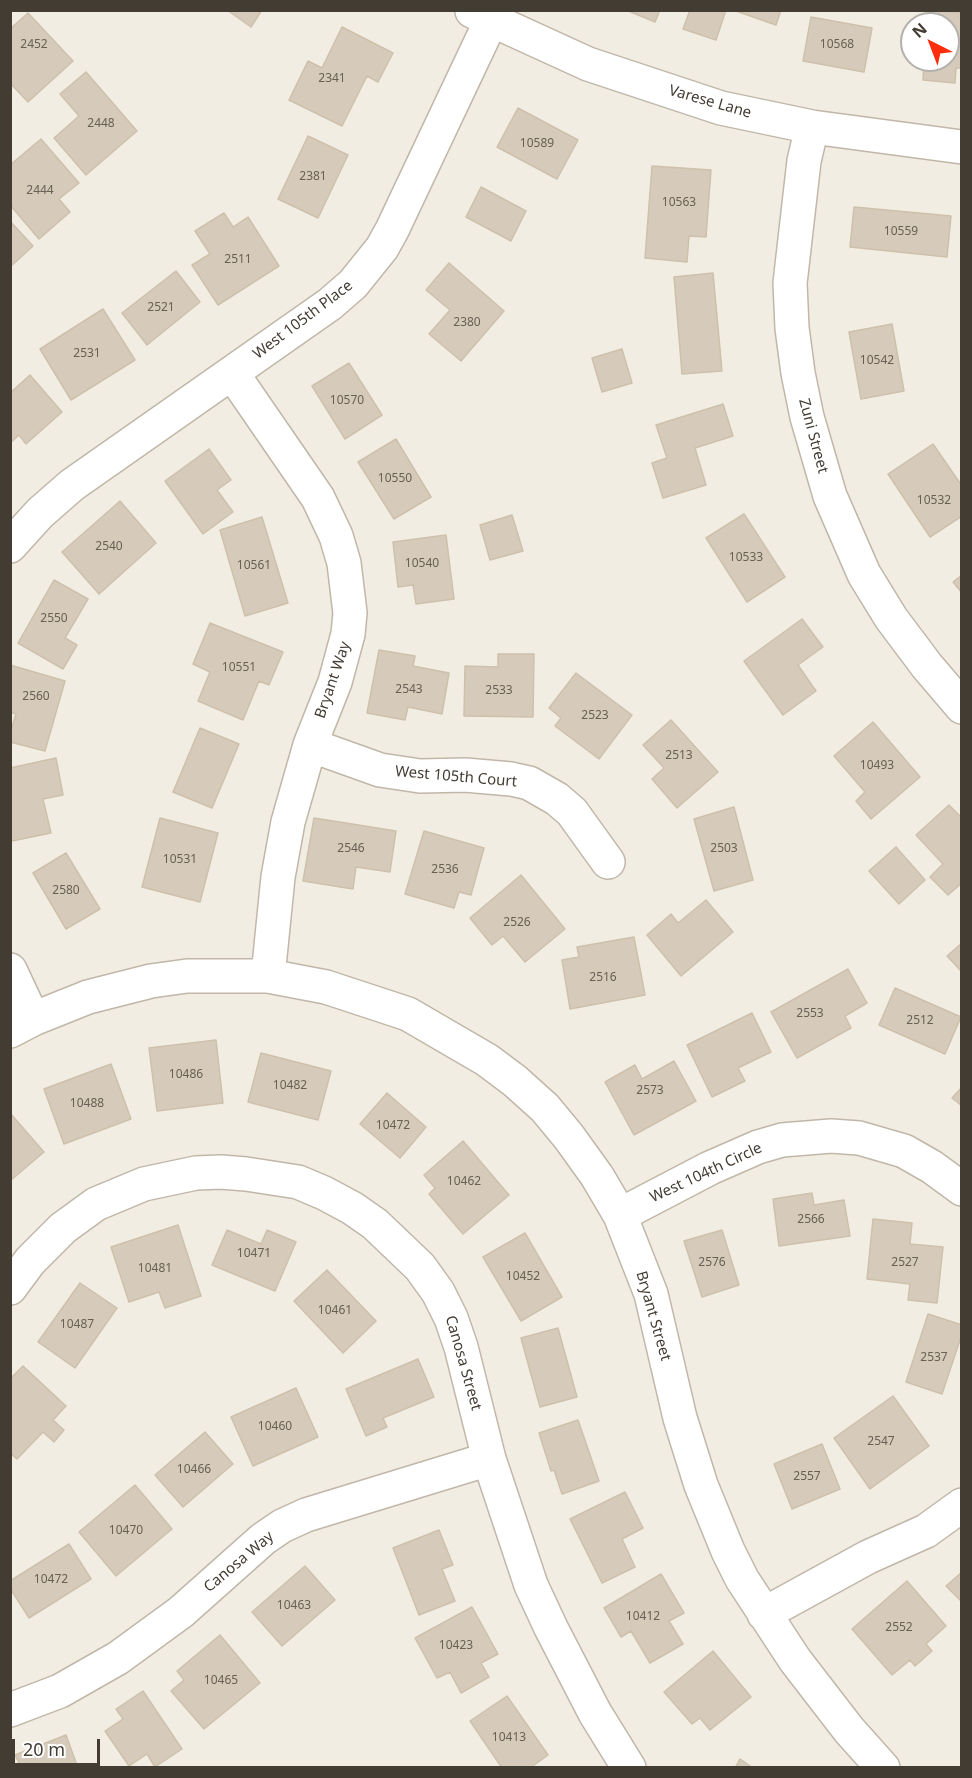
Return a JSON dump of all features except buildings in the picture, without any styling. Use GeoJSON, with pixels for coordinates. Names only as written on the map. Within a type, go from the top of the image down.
{"type":"FeatureCollection","features":[{"type":"Feature","properties":{"kind":"street","name":"Varese Lane"},"geometry":{"type":"LineString","coordinates":[[486,14],[588,64],[721,108],[812,127],[962,147]]}},
{"type":"Feature","properties":{"kind":"street","name":"West 105th Place"},"geometry":{"type":"LineString","coordinates":[[10,546],[40,513],[72,485],[330,304],[353,284],[382,248],[486,14]]}},
{"type":"Feature","properties":{"kind":"street","name":"Zuni Street"},"geometry":{"type":"LineString","coordinates":[[812,127],[804,161],[790,283],[792,328],[798,373],[810,427],[830,496],[864,574],[891,618],[962,707]]}},
{"type":"Feature","properties":{"kind":"street","name":"Bryant Way"},"geometry":{"type":"LineString","coordinates":[[232,373],[318,498],[336,536],[344,563],[350,613],[348,634],[335,682],[309,745],[288,822],[278,877],[268,976]]}},
{"type":"Feature","properties":{"kind":"street","name":"West 105th Court"},"geometry":{"type":"LineString","coordinates":[[309,745],[390,771],[420,776],[465,775],[529,783],[557,799],[572,812],[608,862]]}},
{"type":"Feature","properties":{"kind":"street"},"geometry":{"type":"LineString","coordinates":[[10,970],[22,1025]]}},
{"type":"Feature","properties":{"kind":"street","name":"Bryant Street"},"geometry":{"type":"LineString","coordinates":[[22,1025],[88,998],[151,981],[187,976],[268,976],[326,987],[408,1014],[487,1060],[515,1081],[544,1108],[569,1137],[597,1176],[620,1215],[651,1294],[680,1418],[701,1485],[728,1551],[764,1614],[795,1660],[849,1730],[883,1767]]}},
{"type":"Feature","properties":{"kind":"street","name":"West 104th Circle"},"geometry":{"type":"LineString","coordinates":[[620,1215],[711,1168],[758,1147],[782,1140],[831,1136],[859,1138],[904,1151],[932,1167],[962,1189]]}},
{"type":"Feature","properties":{"kind":"street","name":"Canosa Street"},"geometry":{"type":"LineString","coordinates":[[10,1288],[30,1261],[63,1228],[96,1204],[144,1184],[195,1173],[246,1174],[298,1182],[352,1208],[375,1224],[420,1267],[438,1292],[451,1318],[461,1347],[489,1459],[531,1585],[550,1628],[595,1713],[629,1767]]}},
{"type":"Feature","properties":{"kind":"street","name":"Canosa Way"},"geometry":{"type":"LineString","coordinates":[[10,1710],[60,1691],[118,1658],[181,1612],[263,1539],[282,1526],[306,1515],[489,1459]]}},
{"type":"Feature","properties":{"kind":"street"},"geometry":{"type":"LineString","coordinates":[[764,1614],[868,1557],[926,1531],[962,1505]]}}]}
